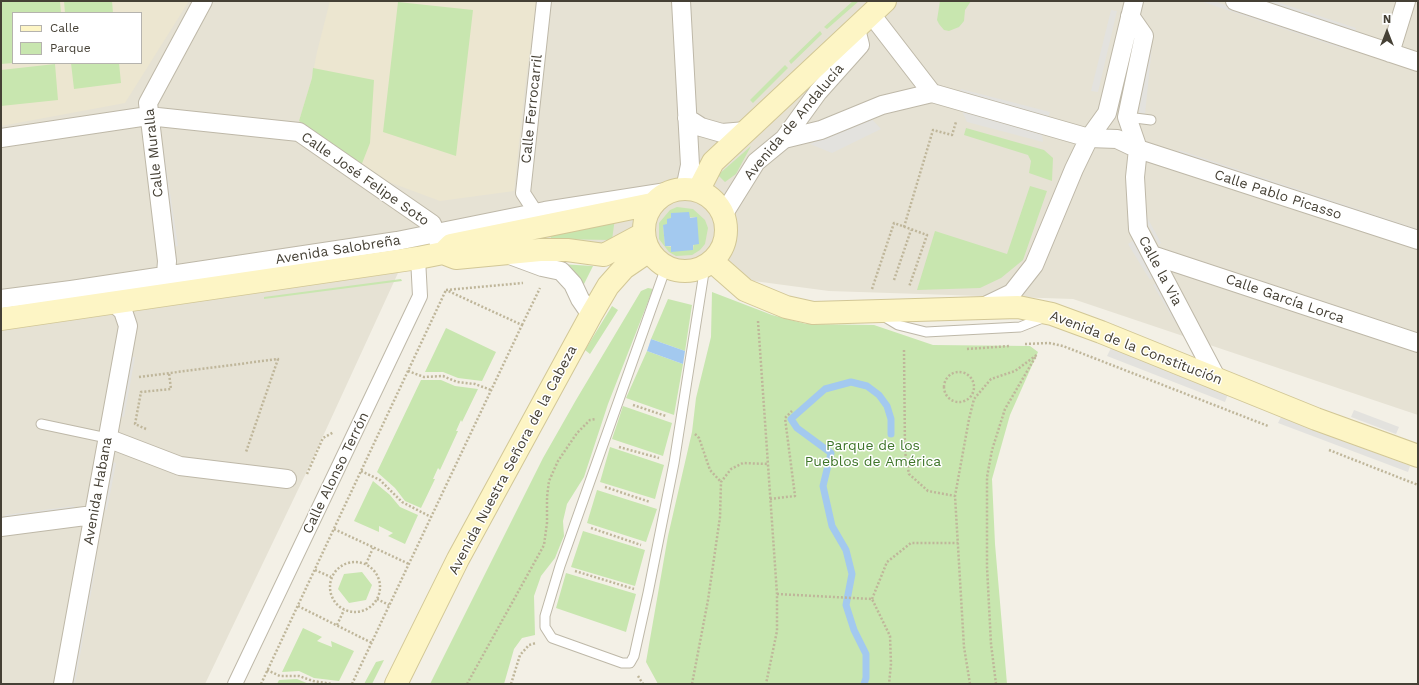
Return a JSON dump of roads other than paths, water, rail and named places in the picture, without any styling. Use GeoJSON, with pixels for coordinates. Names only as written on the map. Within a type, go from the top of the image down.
{"type":"FeatureCollection","features":[{"type":"Feature","properties":{"kind":"main road","name":"Avenida de Andalucía"},"geometry":{"type":"LineString","coordinates":[[685,190],[878,7]]}},
{"type":"Feature","properties":{"kind":"main road"},"geometry":{"type":"LineString","coordinates":[[685,190],[709,197],[718,205],[723,215],[726,228],[725,240],[720,252],[708,263],[692,270],[679,271],[666,267],[656,260],[646,242],[647,213],[652,204],[662,196],[685,190]]}},
{"type":"Feature","properties":{"kind":"main road","name":"Avenida Salobreña"},"geometry":{"type":"LineString","coordinates":[[1,319],[113,302],[166,284],[418,258],[439,243],[451,245],[652,204]]}},
{"type":"Feature","properties":{"kind":"main road","name":"Avenida Salobreña"},"geometry":{"type":"LineString","coordinates":[[439,243],[456,258],[549,250],[604,255],[646,242]]}},
{"type":"Feature","properties":{"kind":"main road","name":"Avenida Nuestra Señora de la Cabeza"},"geometry":{"type":"LineString","coordinates":[[396,684],[458,559],[591,315],[608,286],[646,242]]}},
{"type":"Feature","properties":{"kind":"main road","name":"Avenida de la Constitución"},"geometry":{"type":"LineString","coordinates":[[708,263],[745,290],[786,307],[814,313],[1018,307],[1052,314],[1101,332],[1218,381],[1418,456]]}},
{"type":"Feature","properties":{"kind":"street","name":"Calle Muralla"},"geometry":{"type":"LineString","coordinates":[[166,284],[168,261],[148,116],[148,103],[203,1]]}},
{"type":"Feature","properties":{"kind":"street","name":"Calle Ferrocarril"},"geometry":{"type":"LineString","coordinates":[[536,213],[523,193],[544,1]]}},
{"type":"Feature","properties":{"kind":"street"},"geometry":{"type":"LineString","coordinates":[[681,1],[690,165],[685,190]]}},
{"type":"Feature","properties":{"kind":"street"},"geometry":{"type":"LineString","coordinates":[[1235,1],[1418,62]]}},
{"type":"Feature","properties":{"kind":"street"},"geometry":{"type":"LineString","coordinates":[[1390,53],[1406,1]]}},
{"type":"Feature","properties":{"kind":"street","name":"Avenida de Andalucía"},"geometry":{"type":"LineString","coordinates":[[878,7],[932,93]]}},
{"type":"Feature","properties":{"kind":"street"},"geometry":{"type":"LineString","coordinates":[[1127,117],[1144,36],[1132,9]]}},
{"type":"Feature","properties":{"kind":"street"},"geometry":{"type":"LineString","coordinates":[[982,307],[1012,293],[1034,265],[1089,138],[1107,113],[1132,9]]}},
{"type":"Feature","properties":{"kind":"street","name":"Avenida de Andalucía"},"geometry":{"type":"LineString","coordinates":[[723,215],[756,162],[784,139],[818,92],[860,45],[856,29]]}},
{"type":"Feature","properties":{"kind":"street"},"geometry":{"type":"LineString","coordinates":[[784,139],[821,130],[882,104],[932,93]]}},
{"type":"Feature","properties":{"kind":"street","name":"Calle Pablo Picasso"},"geometry":{"type":"LineString","coordinates":[[932,93],[1089,138],[1117,140],[1138,149],[1418,240]]}},
{"type":"Feature","properties":{"kind":"street","name":"Calle José Felipe Soto"},"geometry":{"type":"LineString","coordinates":[[1,138],[148,116],[299,132],[432,224],[439,243]]}},
{"type":"Feature","properties":{"kind":"street","name":"Calle la Via"},"geometry":{"type":"LineString","coordinates":[[1127,117],[1138,149],[1135,177],[1138,229],[1218,381]]}},
{"type":"Feature","properties":{"kind":"street"},"geometry":{"type":"LineString","coordinates":[[687,118],[701,127],[722,133],[746,131]]}},
{"type":"Feature","properties":{"kind":"street","name":"Avenida Salobreña"},"geometry":{"type":"LineString","coordinates":[[1,299],[71,290],[166,284],[364,246],[439,243],[536,213],[685,190]]}},
{"type":"Feature","properties":{"kind":"street","name":"Avenida Salobreña"},"geometry":{"type":"LineString","coordinates":[[507,254],[542,267],[561,271],[573,284],[580,299],[591,315]]}},
{"type":"Feature","properties":{"kind":"street","name":"Calle García Lorca"},"geometry":{"type":"LineString","coordinates":[[1152,254],[1418,343]]}},
{"type":"Feature","properties":{"kind":"street","name":"Calle Alonso Terrón"},"geometry":{"type":"LineString","coordinates":[[235,684],[420,296],[418,258]]}},
{"type":"Feature","properties":{"kind":"street","name":"Avenida Habana"},"geometry":{"type":"LineString","coordinates":[[63,684],[128,326],[123,311],[113,302]]}},
{"type":"Feature","properties":{"kind":"street"},"geometry":{"type":"LineString","coordinates":[[107,438],[180,466],[287,478]]}},
{"type":"Feature","properties":{"kind":"street"},"geometry":{"type":"LineString","coordinates":[[1,528],[93,515]]}},
{"type":"Feature","properties":{"kind":"lane"},"geometry":{"type":"LineString","coordinates":[[1127,117],[1151,120]]}},
{"type":"Feature","properties":{"kind":"lane"},"geometry":{"type":"LineString","coordinates":[[666,267],[560,566],[545,616],[545,627],[552,638],[622,663],[630,663],[634,656],[648,593],[674,463],[708,263]]}},
{"type":"Feature","properties":{"kind":"lane"},"geometry":{"type":"LineString","coordinates":[[876,312],[898,325],[926,332],[1020,327],[1052,314]]}},
{"type":"Feature","properties":{"kind":"lane"},"geometry":{"type":"LineString","coordinates":[[41,424],[107,438]]}},
{"type":"Feature","properties":{"kind":"water"},"geometry":{"type":"Polygon","coordinates":[[[689,212],[690,218],[697,217],[699,244],[693,245],[693,250],[671,252],[671,246],[665,246],[663,225],[667,224],[667,219],[671,218],[671,213],[689,212]]]}},
{"type":"Feature","properties":{"kind":"water"},"geometry":{"type":"Polygon","coordinates":[[[651,339],[685,351],[683,364],[647,351],[651,339]]]}},
{"type":"Feature","properties":{"kind":"waterway"},"geometry":{"type":"LineString","coordinates":[[864,684],[866,678],[866,654],[854,630],[846,605],[852,574],[846,550],[832,526],[823,486],[831,453],[797,428],[791,419],[825,389],[851,382],[867,386],[879,395],[887,406],[891,419],[891,434]]}},
{"type":"Feature","properties":{"kind":"park label","name":"Parque de los Pueblos de América"},"geometry":{"type":"Point","coordinates":[873,454]}}]}
